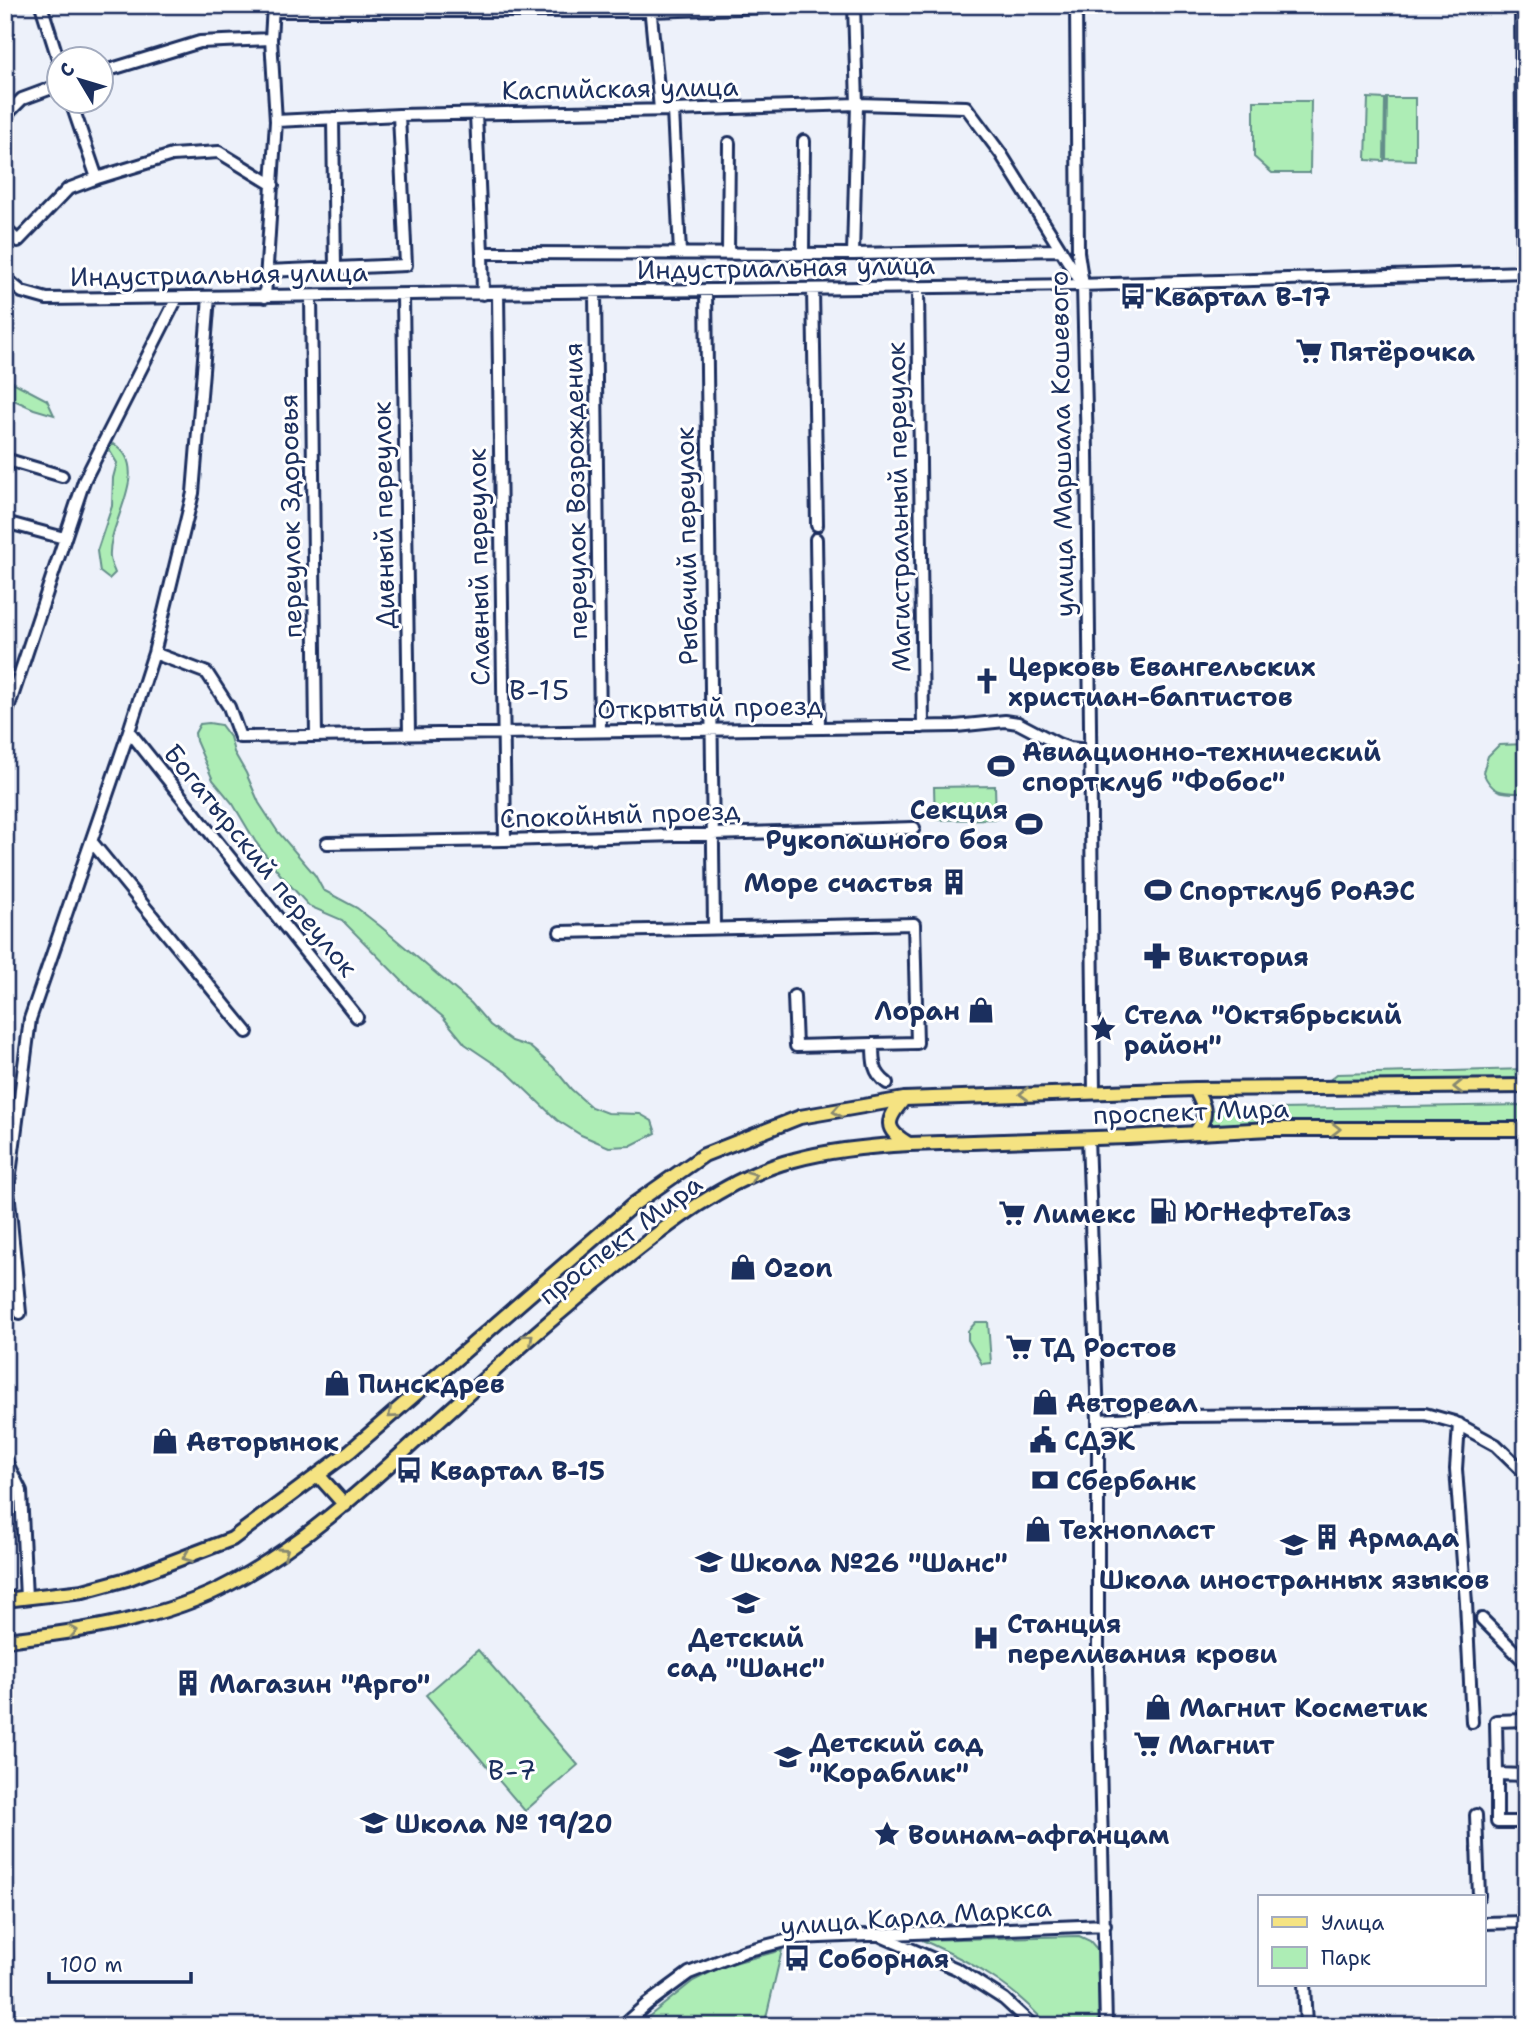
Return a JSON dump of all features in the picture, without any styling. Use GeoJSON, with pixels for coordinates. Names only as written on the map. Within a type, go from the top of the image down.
{"type":"FeatureCollection","features":[{"type":"Feature","properties":{"kind":"main road","name":"проспект Мира"},"geometry":{"type":"LineString","coordinates":[[5,1600],[83,1591],[127,1579],[232,1539],[350,1451],[634,1204],[704,1155],[800,1117],[904,1099],[1195,1089],[1526,1086]]}},
{"type":"Feature","properties":{"kind":"main road"},"geometry":{"type":"LineString","coordinates":[[1195,1089],[1205,1108],[1202,1123],[1195,1133]]}},
{"type":"Feature","properties":{"kind":"main road"},"geometry":{"type":"LineString","coordinates":[[904,1099],[892,1112],[889,1123],[895,1136],[910,1144]]}},
{"type":"Feature","properties":{"kind":"main road","name":"проспект Мира"},"geometry":{"type":"LineString","coordinates":[[5,1640],[92,1628],[172,1608],[229,1585],[283,1553],[345,1505],[551,1319],[653,1236],[721,1191],[794,1160],[884,1145],[1270,1129],[1526,1129]]}},
{"type":"Feature","properties":{"kind":"main road"},"geometry":{"type":"LineString","coordinates":[[319,1476],[345,1505]]}},
{"type":"Feature","properties":{"kind":"main road"},"geometry":{"type":"LineString","coordinates":[[5,1950],[7,2026]]}},
{"type":"Feature","properties":{"kind":"street"},"geometry":{"type":"LineString","coordinates":[[41,5],[54,46]]}},
{"type":"Feature","properties":{"kind":"street"},"geometry":{"type":"LineString","coordinates":[[265,297],[275,121],[271,38],[273,8],[829,5]]}},
{"type":"Feature","properties":{"kind":"street"},"geometry":{"type":"LineString","coordinates":[[853,254],[857,104],[854,5]]}},
{"type":"Feature","properties":{"kind":"street","name":"улица Маршала Кошевого"},"geometry":{"type":"LineString","coordinates":[[1076,5],[1093,1092]]}},
{"type":"Feature","properties":{"kind":"street"},"geometry":{"type":"LineString","coordinates":[[1521,5],[1525,272]]}},
{"type":"Feature","properties":{"kind":"street"},"geometry":{"type":"LineString","coordinates":[[650,8],[660,109]]}},
{"type":"Feature","properties":{"kind":"street"},"geometry":{"type":"LineString","coordinates":[[116,68],[200,42],[271,38]]}},
{"type":"Feature","properties":{"kind":"street"},"geometry":{"type":"LineString","coordinates":[[5,116],[22,99],[46,90]]}},
{"type":"Feature","properties":{"kind":"street","name":"Каспийская улица"},"geometry":{"type":"LineString","coordinates":[[275,121],[399,115],[857,104],[966,107],[1001,154],[1061,250]]}},
{"type":"Feature","properties":{"kind":"street"},"geometry":{"type":"LineString","coordinates":[[673,110],[680,253]]}},
{"type":"Feature","properties":{"kind":"street"},"geometry":{"type":"LineString","coordinates":[[476,114],[484,293]]}},
{"type":"Feature","properties":{"kind":"street"},"geometry":{"type":"LineString","coordinates":[[267,271],[406,265],[399,115]]}},
{"type":"Feature","properties":{"kind":"street"},"geometry":{"type":"LineString","coordinates":[[76,116],[97,178]]}},
{"type":"Feature","properties":{"kind":"street"},"geometry":{"type":"LineString","coordinates":[[333,118],[335,268]]}},
{"type":"Feature","properties":{"kind":"street"},"geometry":{"type":"LineString","coordinates":[[803,253],[804,141]]}},
{"type":"Feature","properties":{"kind":"street"},"geometry":{"type":"LineString","coordinates":[[729,143],[729,253]]}},
{"type":"Feature","properties":{"kind":"street"},"geometry":{"type":"LineString","coordinates":[[5,229],[18,241],[68,189],[172,155],[219,152],[273,185]]}},
{"type":"Feature","properties":{"kind":"street"},"geometry":{"type":"LineString","coordinates":[[482,253],[853,254],[1061,250],[1080,285]]}},
{"type":"Feature","properties":{"kind":"street","name":"Индустриальная улица"},"geometry":{"type":"LineString","coordinates":[[5,278],[22,292],[47,299],[1080,285],[1525,272]]}},
{"type":"Feature","properties":{"kind":"street","name":"Магистральный переулок"},"geometry":{"type":"LineString","coordinates":[[918,287],[923,727]]}},
{"type":"Feature","properties":{"kind":"street"},"geometry":{"type":"LineString","coordinates":[[813,289],[817,525]]}},
{"type":"Feature","properties":{"kind":"street","name":"Рыбачий переулок"},"geometry":{"type":"LineString","coordinates":[[706,290],[714,927]]}},
{"type":"Feature","properties":{"kind":"street","name":"переулок Возрождения"},"geometry":{"type":"LineString","coordinates":[[595,292],[600,731]]}},
{"type":"Feature","properties":{"kind":"street","name":"Славный переулок"},"geometry":{"type":"LineString","coordinates":[[498,293],[505,840]]}},
{"type":"Feature","properties":{"kind":"street","name":"Дивный переулок"},"geometry":{"type":"LineString","coordinates":[[403,295],[409,734]]}},
{"type":"Feature","properties":{"kind":"street","name":"переулок Здоровья"},"geometry":{"type":"LineString","coordinates":[[311,296],[316,736]]}},
{"type":"Feature","properties":{"kind":"street"},"geometry":{"type":"LineString","coordinates":[[20,1313],[8,1190],[30,1019],[154,653],[192,493],[209,297]]}},
{"type":"Feature","properties":{"kind":"street"},"geometry":{"type":"LineString","coordinates":[[5,718],[84,481],[177,298]]}},
{"type":"Feature","properties":{"kind":"street"},"geometry":{"type":"LineString","coordinates":[[5,459],[62,476]]}},
{"type":"Feature","properties":{"kind":"street"},"geometry":{"type":"LineString","coordinates":[[5,522],[64,538]]}},
{"type":"Feature","properties":{"kind":"street"},"geometry":{"type":"LineString","coordinates":[[816,539],[819,728]]}},
{"type":"Feature","properties":{"kind":"street","name":"Открытый проезд"},"geometry":{"type":"LineString","coordinates":[[154,653],[207,673],[229,707],[240,737],[923,727],[1005,721],[1018,723],[1058,744],[1088,750]]}},
{"type":"Feature","properties":{"kind":"street","name":"Богатырский переулок"},"geometry":{"type":"LineString","coordinates":[[129,731],[357,1017]]}},
{"type":"Feature","properties":{"kind":"street","name":"Спокойный проезд"},"geometry":{"type":"LineString","coordinates":[[327,843],[914,828]]}},
{"type":"Feature","properties":{"kind":"street"},"geometry":{"type":"LineString","coordinates":[[91,841],[247,1032]]}},
{"type":"Feature","properties":{"kind":"street"},"geometry":{"type":"LineString","coordinates":[[560,932],[914,924],[917,1043],[796,1046],[794,996]]}},
{"type":"Feature","properties":{"kind":"street"},"geometry":{"type":"LineString","coordinates":[[873,1044],[873,1065],[879,1077],[887,1083]]}},
{"type":"Feature","properties":{"kind":"street"},"geometry":{"type":"LineString","coordinates":[[1086,1138],[1098,1420],[1098,1668],[1105,2026]]}},
{"type":"Feature","properties":{"kind":"street"},"geometry":{"type":"LineString","coordinates":[[1086,1138],[1095,1668],[1103,1926]]}},
{"type":"Feature","properties":{"kind":"street"},"geometry":{"type":"LineString","coordinates":[[1098,1420],[1173,1416],[1425,1414],[1459,1424],[1496,1445],[1526,1474]]}},
{"type":"Feature","properties":{"kind":"street"},"geometry":{"type":"LineString","coordinates":[[1459,1424],[1456,1469],[1472,1722]]}},
{"type":"Feature","properties":{"kind":"street"},"geometry":{"type":"LineString","coordinates":[[5,1459],[21,1491],[26,1598]]}},
{"type":"Feature","properties":{"kind":"street"},"geometry":{"type":"LineString","coordinates":[[1482,1619],[1526,1663]]}},
{"type":"Feature","properties":{"kind":"street"},"geometry":{"type":"LineString","coordinates":[[1526,1720],[1496,1721],[1497,1822],[1526,1822]]}},
{"type":"Feature","properties":{"kind":"street"},"geometry":{"type":"LineString","coordinates":[[1497,1774],[1525,1774]]}},
{"type":"Feature","properties":{"kind":"street"},"geometry":{"type":"LineString","coordinates":[[1476,1815],[1479,1895]]}},
{"type":"Feature","properties":{"kind":"street"},"geometry":{"type":"LineString","coordinates":[[1486,1923],[1526,1922]]}},
{"type":"Feature","properties":{"kind":"street","name":"улица Карла Маркса"},"geometry":{"type":"LineString","coordinates":[[627,2026],[689,1977],[747,1954],[798,1941],[1103,1926]]}},
{"type":"Feature","properties":{"kind":"street"},"geometry":{"type":"LineString","coordinates":[[622,2026],[689,1973],[745,1951],[797,1938],[883,1936],[957,1969],[1004,1999],[1033,2026]]}},
{"type":"Feature","properties":{"kind":"street"},"geometry":{"type":"LineString","coordinates":[[1304,1986],[1306,2026]]}},
{"type":"Feature","properties":{"kind":"green space"},"geometry":{"type":"Polygon","coordinates":[[[1368,98],[1385,99],[1384,161],[1366,160],[1368,98]]]}},
{"type":"Feature","properties":{"kind":"green space"},"geometry":{"type":"Polygon","coordinates":[[[1387,98],[1415,98],[1415,160],[1386,159],[1387,98]]]}},
{"type":"Feature","properties":{"kind":"green space"},"geometry":{"type":"Polygon","coordinates":[[[1254,101],[1311,101],[1310,173],[1272,173],[1254,157],[1254,101]]]}},
{"type":"Feature","properties":{"kind":"green space"},"geometry":{"type":"Polygon","coordinates":[[[5,378],[47,400],[54,415],[5,396],[5,378]]]}},
{"type":"Feature","properties":{"kind":"green space"},"geometry":{"type":"Polygon","coordinates":[[[114,444],[125,455],[129,467],[129,482],[111,543],[110,559],[115,573],[109,579],[100,572],[97,551],[112,506],[113,478],[117,463],[108,448],[114,444]]]}},
{"type":"Feature","properties":{"kind":"green space"},"geometry":{"type":"Polygon","coordinates":[[[200,724],[221,725],[230,737],[234,752],[259,803],[278,832],[315,875],[323,890],[357,908],[380,926],[471,1003],[490,1025],[512,1041],[530,1047],[591,1107],[607,1113],[640,1114],[652,1121],[656,1133],[630,1146],[609,1147],[581,1135],[557,1120],[508,1073],[465,1044],[443,1017],[410,989],[342,920],[309,906],[280,874],[255,841],[233,804],[213,780],[195,733],[200,724]]]}},
{"type":"Feature","properties":{"kind":"green space"},"geometry":{"type":"Polygon","coordinates":[[[1526,744],[1526,793],[1495,789],[1483,772],[1488,756],[1499,745],[1526,744]]]}},
{"type":"Feature","properties":{"kind":"green space"},"geometry":{"type":"Polygon","coordinates":[[[995,786],[996,819],[935,820],[934,787],[995,786]]]}},
{"type":"Feature","properties":{"kind":"green space"},"geometry":{"type":"Polygon","coordinates":[[[1526,1069],[1526,1084],[1321,1087],[1337,1074],[1526,1069]]]}},
{"type":"Feature","properties":{"kind":"green space"},"geometry":{"type":"Polygon","coordinates":[[[1526,1105],[1526,1121],[1206,1128],[1211,1117],[1208,1110],[1526,1105]]]}},
{"type":"Feature","properties":{"kind":"green space"},"geometry":{"type":"Polygon","coordinates":[[[976,1322],[988,1322],[991,1363],[982,1364],[968,1340],[968,1331],[976,1322]]]}},
{"type":"Feature","properties":{"kind":"green space"},"geometry":{"type":"Polygon","coordinates":[[[478,1650],[578,1765],[525,1811],[426,1695],[478,1650]]]}},
{"type":"Feature","properties":{"kind":"green space"},"geometry":{"type":"Polygon","coordinates":[[[1079,1936],[1090,1941],[1097,1949],[1099,2026],[1048,2026],[1006,1986],[922,1940],[1079,1936]]]}},
{"type":"Feature","properties":{"kind":"green space"},"geometry":{"type":"Polygon","coordinates":[[[782,1950],[764,2026],[637,2026],[693,1981],[723,1966],[782,1950]]]}},
{"type":"Feature","properties":{"kind":"place","name":"Квартал В-17"},"geometry":{"type":"Point","coordinates":[1133,296]}},
{"type":"Feature","properties":{"kind":"place","name":"Пятёрочка"},"geometry":{"type":"Point","coordinates":[1309,351]}},
{"type":"Feature","properties":{"kind":"place","name":"Церковь Евангельских христиан-баптистов"},"geometry":{"type":"Point","coordinates":[987,681]}},
{"type":"Feature","properties":{"kind":"place","name":"Авиационно-технический спортклуб \"Фобос\""},"geometry":{"type":"Point","coordinates":[1001,766]}},
{"type":"Feature","properties":{"kind":"place","name":"Секция Рукопашного боя"},"geometry":{"type":"Point","coordinates":[1029,824]}},
{"type":"Feature","properties":{"kind":"place","name":"Море счастья"},"geometry":{"type":"Point","coordinates":[954,882]}},
{"type":"Feature","properties":{"kind":"place","name":"Спортклуб РоАЭС"},"geometry":{"type":"Point","coordinates":[1158,890]}},
{"type":"Feature","properties":{"kind":"place","name":"Виктория"},"geometry":{"type":"Point","coordinates":[1157,956]}},
{"type":"Feature","properties":{"kind":"place","name":"Лоран"},"geometry":{"type":"Point","coordinates":[981,1010]}},
{"type":"Feature","properties":{"kind":"place","name":"Стела \"Октябрьский район\""},"geometry":{"type":"Point","coordinates":[1103,1029]}},
{"type":"Feature","properties":{"kind":"place","name":"ЮгНефтеГаз"},"geometry":{"type":"Point","coordinates":[1163,1211]}},
{"type":"Feature","properties":{"kind":"place","name":"Лимекс"},"geometry":{"type":"Point","coordinates":[1012,1213]}},
{"type":"Feature","properties":{"kind":"place","name":"Ozon"},"geometry":{"type":"Point","coordinates":[743,1267]}},
{"type":"Feature","properties":{"kind":"place","name":"ТД Ростов"},"geometry":{"type":"Point","coordinates":[1019,1347]}},
{"type":"Feature","properties":{"kind":"place","name":"Пинскдрев"},"geometry":{"type":"Point","coordinates":[337,1383]}},
{"type":"Feature","properties":{"kind":"place","name":"Автореал"},"geometry":{"type":"Point","coordinates":[1045,1402]}},
{"type":"Feature","properties":{"kind":"place","name":"СДЭК"},"geometry":{"type":"Point","coordinates":[1043,1440]}},
{"type":"Feature","properties":{"kind":"place","name":"Авторынок"},"geometry":{"type":"Point","coordinates":[165,1441]}},
{"type":"Feature","properties":{"kind":"place","name":"Квартал В-15"},"geometry":{"type":"Point","coordinates":[409,1470]}},
{"type":"Feature","properties":{"kind":"place","name":"Сбербанк"},"geometry":{"type":"Point","coordinates":[1045,1480]}},
{"type":"Feature","properties":{"kind":"place","name":"Технопласт"},"geometry":{"type":"Point","coordinates":[1038,1529]}},
{"type":"Feature","properties":{"kind":"place","name":"Армада"},"geometry":{"type":"Point","coordinates":[1327,1537]}},
{"type":"Feature","properties":{"kind":"place","name":"Школа иностранных языков"},"geometry":{"type":"Point","coordinates":[1294,1545]}},
{"type":"Feature","properties":{"kind":"place","name":"Школа №26 \"Шанс\""},"geometry":{"type":"Point","coordinates":[709,1562]}},
{"type":"Feature","properties":{"kind":"place","name":"Детский сад \"Шанс\""},"geometry":{"type":"Point","coordinates":[746,1603]}},
{"type":"Feature","properties":{"kind":"place","name":"Станция переливания крови"},"geometry":{"type":"Point","coordinates":[986,1638]}},
{"type":"Feature","properties":{"kind":"place","name":"Магазин \"Арго\""},"geometry":{"type":"Point","coordinates":[188,1683]}},
{"type":"Feature","properties":{"kind":"place","name":"Магнит Косметик"},"geometry":{"type":"Point","coordinates":[1158,1707]}},
{"type":"Feature","properties":{"kind":"place","name":"Магнит"},"geometry":{"type":"Point","coordinates":[1147,1744]}},
{"type":"Feature","properties":{"kind":"place","name":"Детский сад \"Кораблик\""},"geometry":{"type":"Point","coordinates":[788,1757]}},
{"type":"Feature","properties":{"kind":"place","name":"Школа № 19/20"},"geometry":{"type":"Point","coordinates":[374,1823]}},
{"type":"Feature","properties":{"kind":"place","name":"Воинам-афганцам"},"geometry":{"type":"Point","coordinates":[887,1834]}},
{"type":"Feature","properties":{"kind":"place","name":"Соборная"},"geometry":{"type":"Point","coordinates":[797,1958]}},
{"type":"Feature","properties":{"kind":"district","name":"В-15"},"geometry":{"type":"Point","coordinates":[540,690]}},
{"type":"Feature","properties":{"kind":"district","name":"В-7"},"geometry":{"type":"Point","coordinates":[513,1770]}}]}
